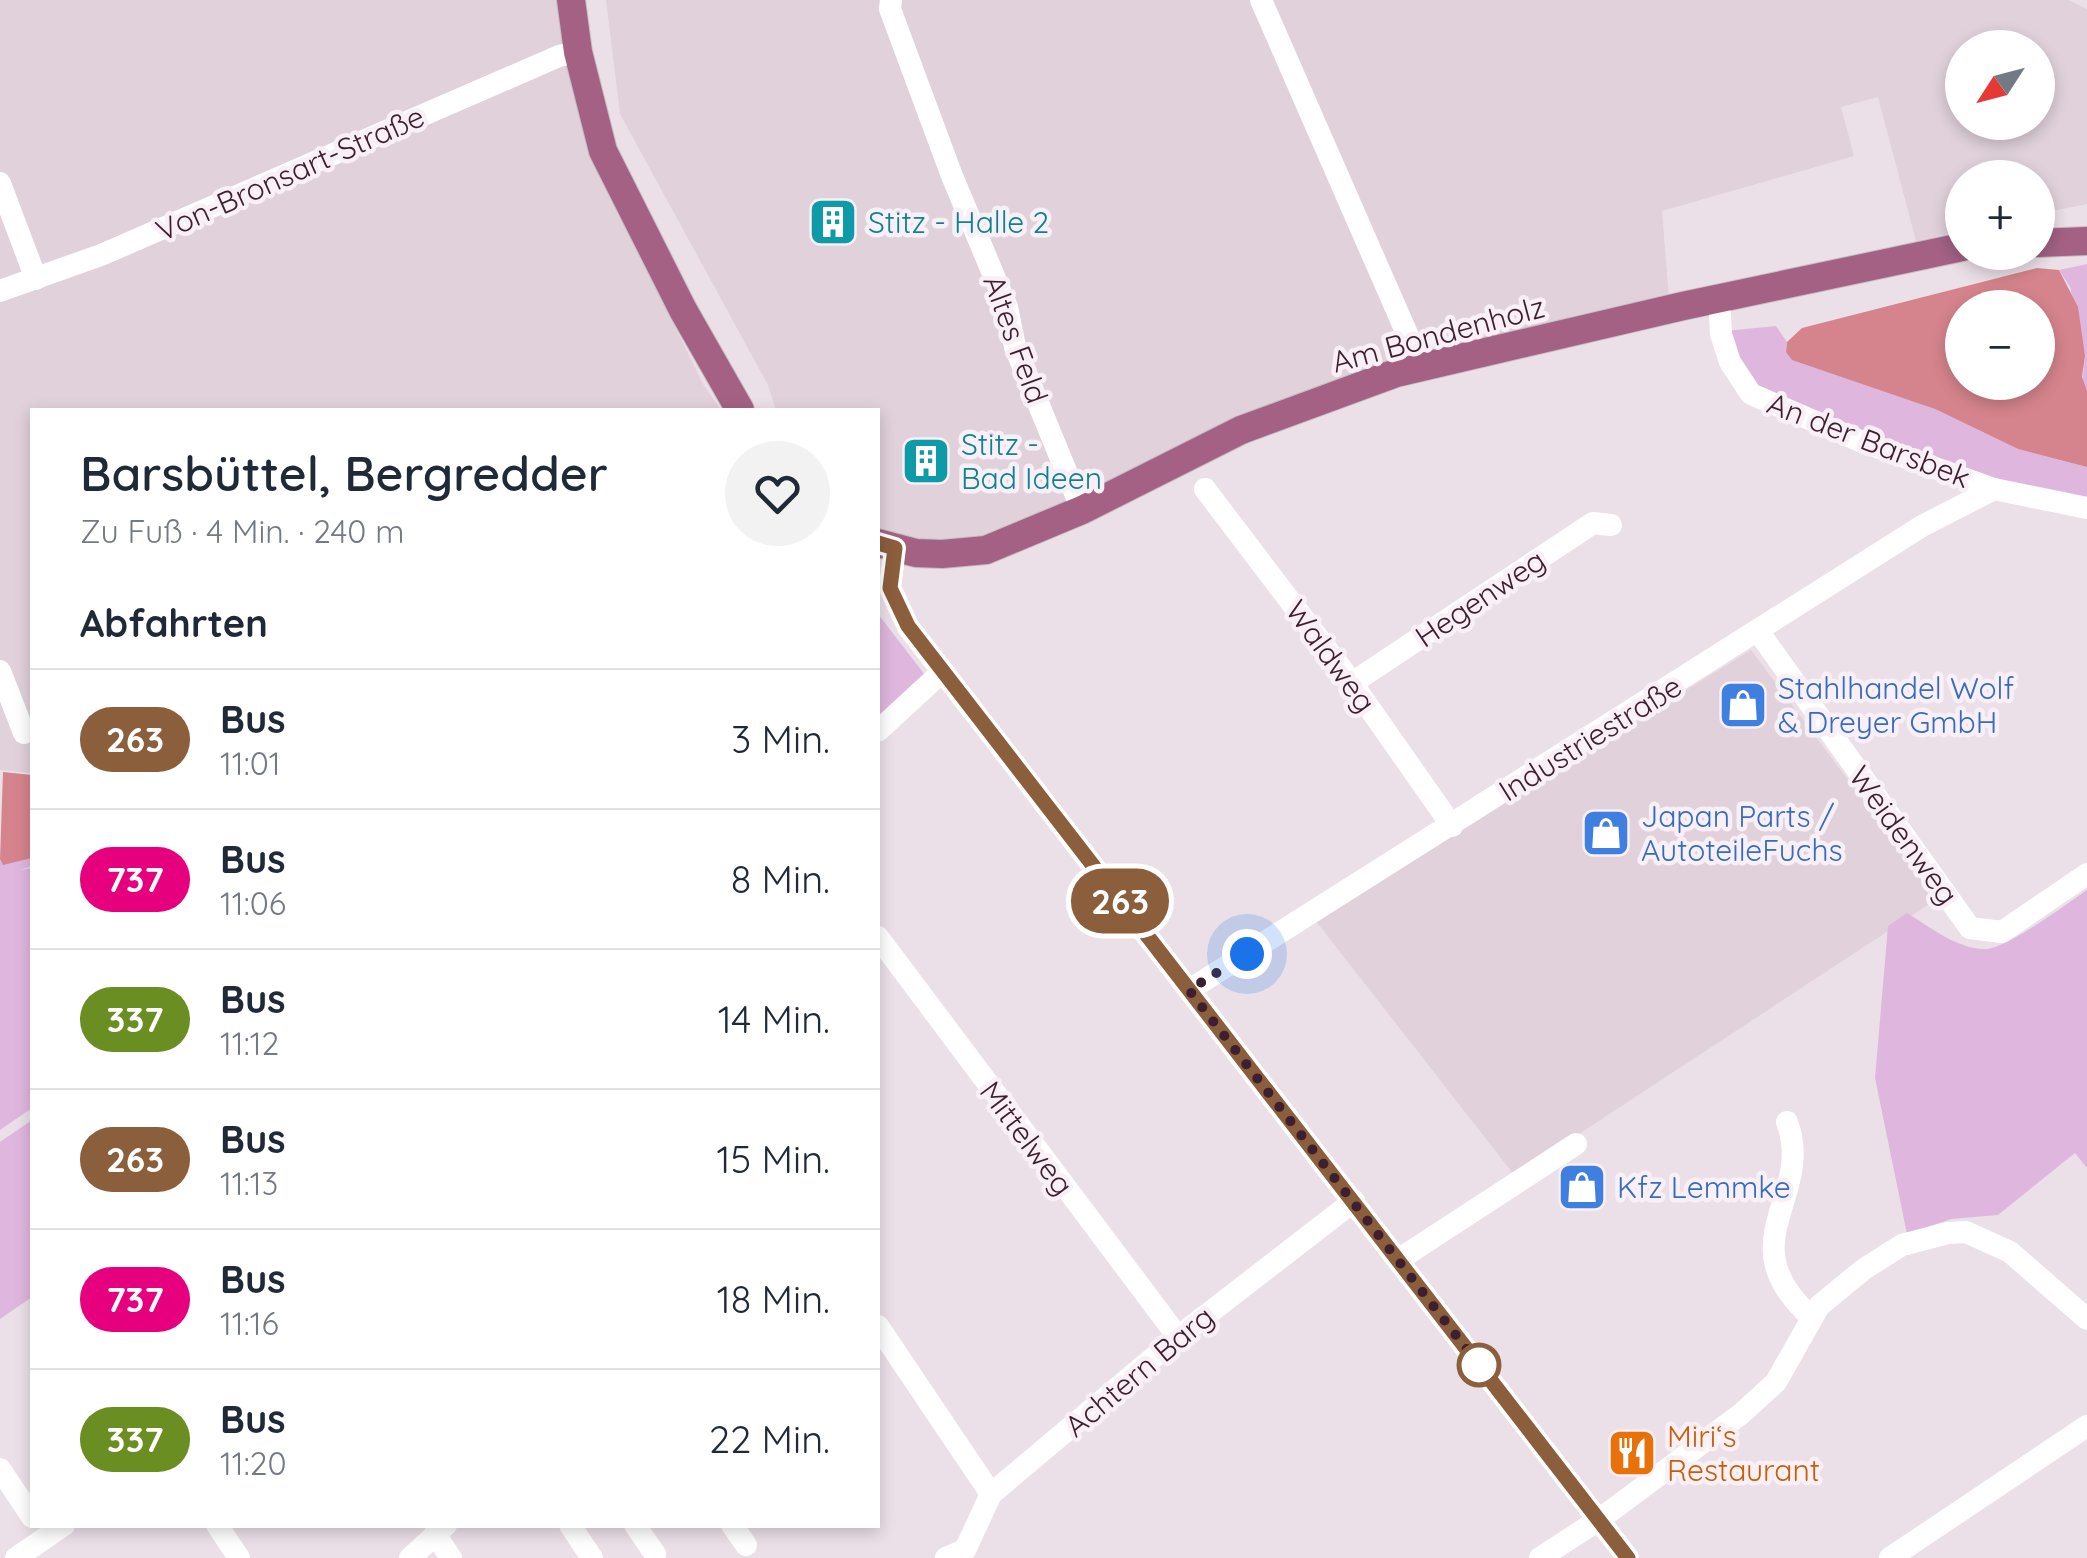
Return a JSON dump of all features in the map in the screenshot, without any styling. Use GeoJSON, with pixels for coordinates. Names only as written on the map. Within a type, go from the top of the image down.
{"type":"FeatureCollection","features":[{"type":"Feature","properties":{"kind":"main road"},"geometry":{"type":"LineString","coordinates":[[571,0],[578,52],[603,151],[692,327],[739,408]]}},
{"type":"Feature","properties":{"kind":"main road"},"geometry":{"type":"LineString","coordinates":[[2055,242],[2087,241]]}},
{"type":"Feature","properties":{"kind":"main road","name":"Am Bondenholz"},"geometry":{"type":"LineString","coordinates":[[886,546],[942,554],[986,550],[1082,510],[1241,430],[1396,374],[1945,251]]}},
{"type":"Feature","properties":{"kind":"street","name":"Altes Feld"},"geometry":{"type":"LineString","coordinates":[[891,0],[890,9],[952,176],[1007,307],[1015,347],[1082,510]]}},
{"type":"Feature","properties":{"kind":"street"},"geometry":{"type":"LineString","coordinates":[[1261,0],[1422,368]]}},
{"type":"Feature","properties":{"kind":"street","name":"Von-Bronsart-Straße"},"geometry":{"type":"LineString","coordinates":[[0,291],[144,236],[559,56],[578,52]]}},
{"type":"Feature","properties":{"kind":"street"},"geometry":{"type":"LineString","coordinates":[[0,183],[36,278]]}},
{"type":"Feature","properties":{"kind":"street","name":"An der Barsbek"},"geometry":{"type":"LineString","coordinates":[[1719,299],[1720,334],[1730,362],[1751,394],[1860,442],[1994,489],[2087,508]]}},
{"type":"Feature","properties":{"kind":"street","name":"Waldweg"},"geometry":{"type":"LineString","coordinates":[[1205,489],[1352,683],[1452,826]]}},
{"type":"Feature","properties":{"kind":"street","name":"Industriestraße"},"geometry":{"type":"LineString","coordinates":[[1189,990],[1922,526],[1994,489]]}},
{"type":"Feature","properties":{"kind":"street","name":"Hegenweg"},"geometry":{"type":"LineString","coordinates":[[1352,683],[1594,523],[1610,525]]}},
{"type":"Feature","properties":{"kind":"street"},"geometry":{"type":"LineString","coordinates":[[886,546],[890,588],[908,626],[1628,1558]]}},
{"type":"Feature","properties":{"kind":"street","name":"Weidenweg"},"geometry":{"type":"LineString","coordinates":[[1758,632],[1970,928],[2002,932],[2087,874]]}},
{"type":"Feature","properties":{"kind":"street"},"geometry":{"type":"LineString","coordinates":[[0,671],[24,733]]}},
{"type":"Feature","properties":{"kind":"street"},"geometry":{"type":"LineString","coordinates":[[880,729],[943,672]]}},
{"type":"Feature","properties":{"kind":"street","name":"Mittelweg"},"geometry":{"type":"LineString","coordinates":[[880,940],[1178,1337]]}},
{"type":"Feature","properties":{"kind":"street"},"geometry":{"type":"LineString","coordinates":[[1787,1122],[1792,1136],[1792,1158],[1772,1250],[1775,1274],[1811,1318]]}},
{"type":"Feature","properties":{"kind":"street"},"geometry":{"type":"LineString","coordinates":[[1398,1260],[1576,1144]]}},
{"type":"Feature","properties":{"kind":"street","name":"Achtern Barg"},"geometry":{"type":"LineString","coordinates":[[960,1555],[991,1494],[1178,1337],[1354,1202]]}},
{"type":"Feature","properties":{"kind":"street"},"geometry":{"type":"LineString","coordinates":[[1540,1558],[1600,1519],[1741,1414],[1776,1382],[1811,1318],[1834,1292],[1902,1245],[1966,1232],[2010,1252],[2087,1319]]}},
{"type":"Feature","properties":{"kind":"street"},"geometry":{"type":"LineString","coordinates":[[880,1329],[991,1494]]}},
{"type":"Feature","properties":{"kind":"street"},"geometry":{"type":"LineString","coordinates":[[1890,1558],[2087,1426]]}},
{"type":"Feature","properties":{"kind":"street"},"geometry":{"type":"LineString","coordinates":[[0,1468],[30,1513]]}},
{"type":"Feature","properties":{"kind":"street"},"geometry":{"type":"LineString","coordinates":[[219,1528],[240,1558]]}},
{"type":"Feature","properties":{"kind":"street"},"geometry":{"type":"LineString","coordinates":[[572,1528],[592,1558]]}},
{"type":"Feature","properties":{"kind":"street"},"geometry":{"type":"LineString","coordinates":[[637,1528],[654,1554]]}},
{"type":"Feature","properties":{"kind":"street"},"geometry":{"type":"LineString","coordinates":[[734,1528],[746,1545]]}},
{"type":"Feature","properties":{"kind":"street"},"geometry":{"type":"LineString","coordinates":[[16,1558],[50,1529],[60,1558]]}},
{"type":"Feature","properties":{"kind":"street"},"geometry":{"type":"LineString","coordinates":[[410,1558],[440,1530],[452,1558]]}},
{"type":"Feature","properties":{"kind":"shaded area"},"geometry":{"type":"Polygon","coordinates":[[[0,0],[560,0],[591,154],[703,384],[720,408],[30,408],[30,773],[0,770],[0,0]]]}},
{"type":"Feature","properties":{"kind":"shaded area"},"geometry":{"type":"Polygon","coordinates":[[[606,0],[2068,0],[2087,9],[2087,204],[2055,211],[2055,160],[1945,160],[1945,235],[1916,241],[1878,97],[1841,107],[1854,156],[1662,211],[1669,299],[1391,366],[1006,537],[951,545],[880,528],[880,408],[775,408],[768,385],[620,114],[606,0]]]}},
{"type":"Feature","properties":{"kind":"shaded area"},"geometry":{"type":"Polygon","coordinates":[[[2087,264],[2087,391],[2082,385],[2085,356],[2070,287],[2059,270],[2087,264]]]}},
{"type":"Feature","properties":{"kind":"shaded area"},"geometry":{"type":"Polygon","coordinates":[[[2029,270],[2059,270],[2078,307],[2085,356],[2082,377],[2087,391],[2087,467],[2018,449],[1935,409],[1792,360],[1786,352],[1787,342],[1802,328],[1945,291],[1945,400],[2055,400],[2055,290],[1951,290],[2029,270]]]}},
{"type":"Feature","properties":{"kind":"shaded area"},"geometry":{"type":"Polygon","coordinates":[[[1776,326],[1787,342],[1786,352],[1935,409],[2018,449],[2087,467],[2087,502],[1972,472],[1752,388],[1725,331],[1776,326]]]}},
{"type":"Feature","properties":{"kind":"shaded area"},"geometry":{"type":"Polygon","coordinates":[[[880,617],[925,675],[880,716],[880,617]]]}},
{"type":"Feature","properties":{"kind":"shaded area"},"geometry":{"type":"Polygon","coordinates":[[[1751,650],[1937,899],[1515,1176],[1315,920],[1751,650]]]}},
{"type":"Feature","properties":{"kind":"shaded area"},"geometry":{"type":"Polygon","coordinates":[[[3,772],[30,775],[30,858],[3,865],[3,772]]]}},
{"type":"Feature","properties":{"kind":"shaded area"},"geometry":{"type":"Polygon","coordinates":[[[30,858],[30,867],[20,870],[30,868],[30,1109],[0,1130],[0,859],[4,864],[30,858]]]}},
{"type":"Feature","properties":{"kind":"shaded area"},"geometry":{"type":"Polygon","coordinates":[[[2087,890],[2087,1168],[2075,1153],[1998,1215],[1951,1219],[1907,1234],[1875,1078],[1888,926],[1907,913],[1954,941],[1985,949],[2021,934],[2087,890]]]}},
{"type":"Feature","properties":{"kind":"shaded area"},"geometry":{"type":"Polygon","coordinates":[[[30,1121],[30,1298],[0,1319],[0,1142],[30,1121]]]}},
{"type":"Feature","properties":{"kind":"bus line","name":"263"},"geometry":{"type":"LineString","coordinates":[[880,544],[895,548],[890,588],[908,626],[1628,1558]]}},
{"type":"Feature","properties":{"kind":"place","name":"Stitz - Halle 2"},"geometry":{"type":"Point","coordinates":[833,222]}},
{"type":"Feature","properties":{"kind":"place","name":"Stitz - Bad Ideen"},"geometry":{"type":"Point","coordinates":[926,461]}},
{"type":"Feature","properties":{"kind":"place","name":"Stahlhandel Wolf & Dreyer GmbH"},"geometry":{"type":"Point","coordinates":[1743,705]}},
{"type":"Feature","properties":{"kind":"place","name":"Japan Parts / AutoteileFuchs"},"geometry":{"type":"Point","coordinates":[1606,833]}},
{"type":"Feature","properties":{"kind":"place","name":"Kfz Lemmke"},"geometry":{"type":"Point","coordinates":[1582,1187]}},
{"type":"Feature","properties":{"kind":"place","name":"Miri‘s Restaurant"},"geometry":{"type":"Point","coordinates":[1632,1453]}},
{"type":"Feature","properties":{"kind":"route"},"geometry":{"type":"LineString","coordinates":[[1247,954],[1189,990],[1479,1365]]}}]}
